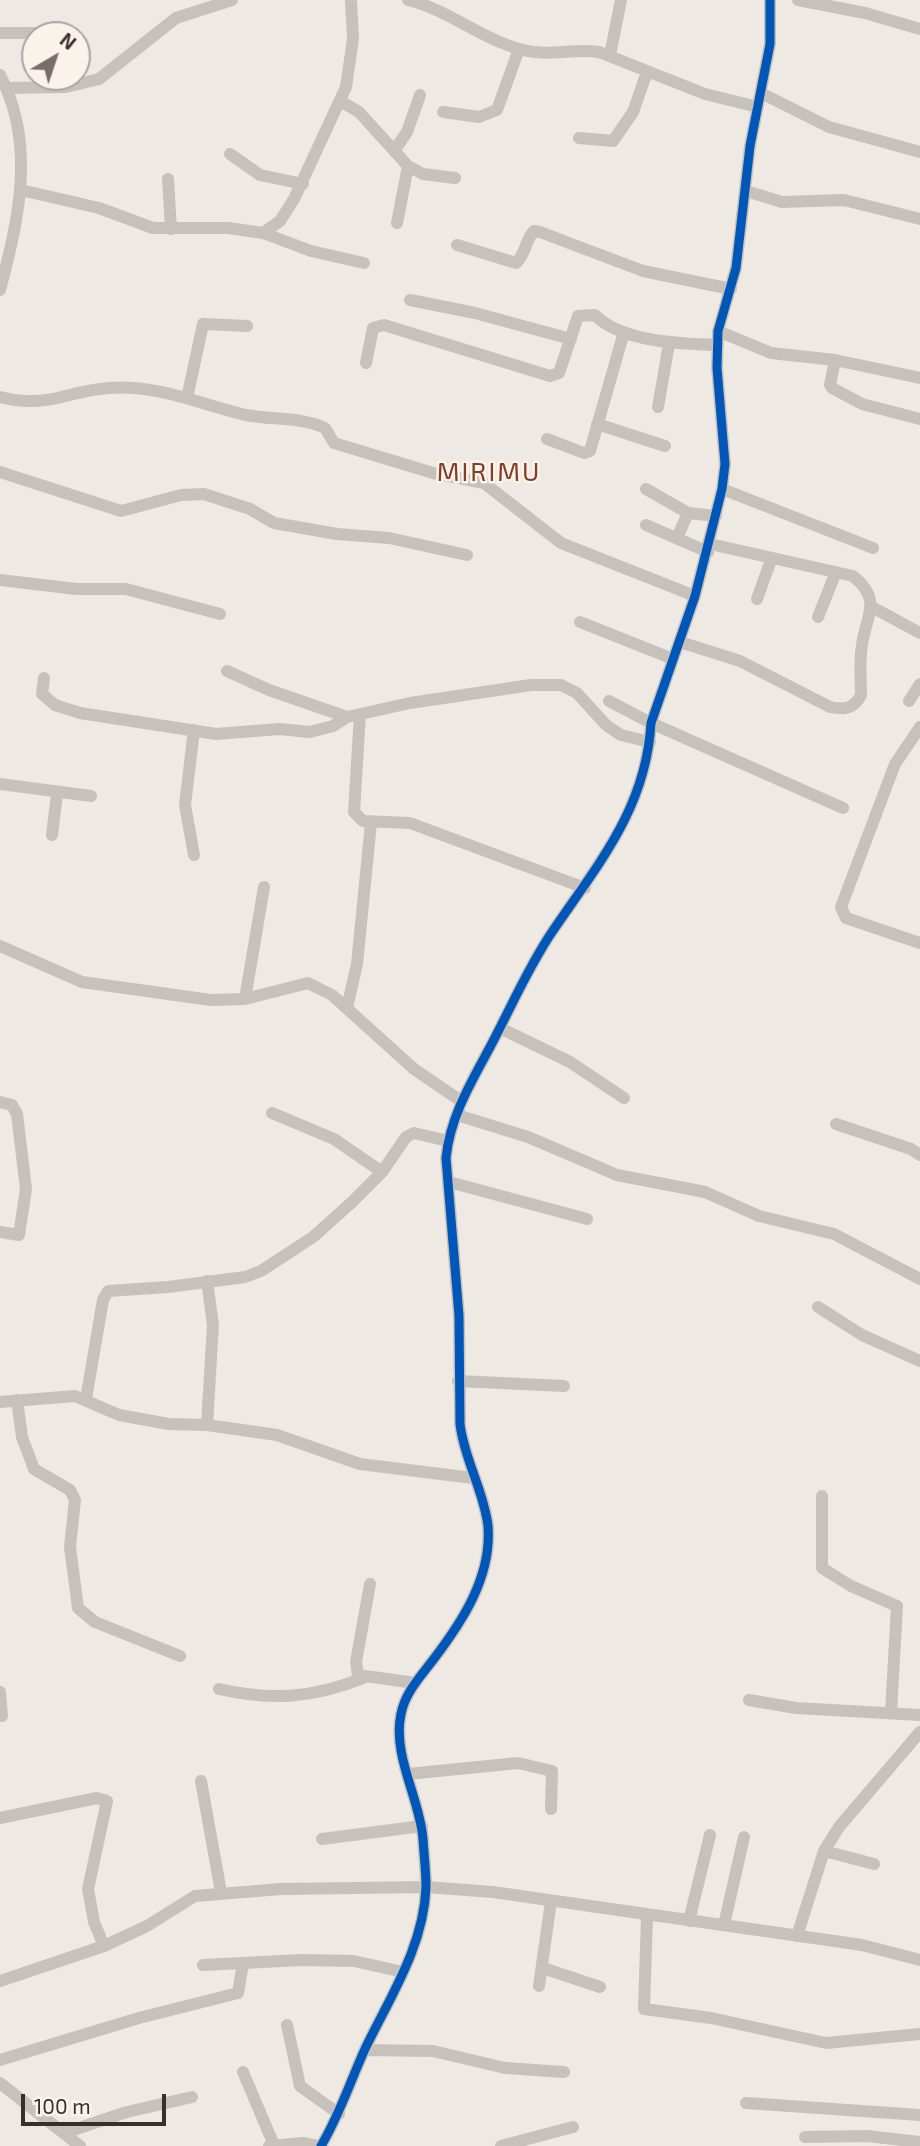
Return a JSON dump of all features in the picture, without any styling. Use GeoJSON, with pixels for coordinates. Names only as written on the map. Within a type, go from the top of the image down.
{"type":"FeatureCollection","features":[{"type":"Feature","properties":{"kind":"street"},"geometry":{"type":"LineString","coordinates":[[7,88],[66,87],[100,79],[176,18],[232,0]]}},
{"type":"Feature","properties":{"kind":"street"},"geometry":{"type":"LineString","coordinates":[[263,233],[280,220],[303,184],[346,87],[353,39],[351,0]]}},
{"type":"Feature","properties":{"kind":"street"},"geometry":{"type":"LineString","coordinates":[[408,0],[423,4],[486,37],[519,49],[539,53],[584,49],[610,55],[705,94],[758,107]]}},
{"type":"Feature","properties":{"kind":"street"},"geometry":{"type":"LineString","coordinates":[[610,55],[621,0]]}},
{"type":"Feature","properties":{"kind":"street"},"geometry":{"type":"LineString","coordinates":[[243,2072],[271,2145],[320,2146],[339,2114],[365,2050],[403,1972],[422,1920],[426,1887],[422,1826],[400,1734],[401,1715],[415,1684],[447,1641],[481,1581],[488,1527],[462,1441],[458,1381],[459,1316],[448,1141],[461,1101],[529,969],[629,817],[650,742],[651,723],[709,548],[725,464],[717,368],[718,331],[731,289],[770,44],[770,0]]}},
{"type":"Feature","properties":{"kind":"street"},"geometry":{"type":"LineString","coordinates":[[798,0],[865,13],[920,29]]}},
{"type":"Feature","properties":{"kind":"street"},"geometry":{"type":"LineString","coordinates":[[0,33],[21,33]]}},
{"type":"Feature","properties":{"kind":"street"},"geometry":{"type":"LineString","coordinates":[[443,112],[479,117],[497,110],[519,49]]}},
{"type":"Feature","properties":{"kind":"street"},"geometry":{"type":"LineString","coordinates":[[579,138],[613,141],[633,112],[647,72]]}},
{"type":"Feature","properties":{"kind":"street"},"geometry":{"type":"LineString","coordinates":[[0,75],[17,120],[23,156],[21,190],[11,249],[0,290]]}},
{"type":"Feature","properties":{"kind":"street"},"geometry":{"type":"LineString","coordinates":[[761,93],[829,127],[920,152]]}},
{"type":"Feature","properties":{"kind":"street"},"geometry":{"type":"LineString","coordinates":[[394,151],[407,132],[420,95]]}},
{"type":"Feature","properties":{"kind":"street"},"geometry":{"type":"LineString","coordinates":[[340,101],[359,111],[408,166],[424,174],[455,178]]}},
{"type":"Feature","properties":{"kind":"street"},"geometry":{"type":"LineString","coordinates":[[230,154],[260,175],[303,184]]}},
{"type":"Feature","properties":{"kind":"street"},"geometry":{"type":"LineString","coordinates":[[397,223],[408,166]]}},
{"type":"Feature","properties":{"kind":"street"},"geometry":{"type":"LineString","coordinates":[[167,179],[171,229]]}},
{"type":"Feature","properties":{"kind":"street"},"geometry":{"type":"LineString","coordinates":[[21,190],[99,208],[153,228],[228,228],[263,233],[311,251],[364,263]]}},
{"type":"Feature","properties":{"kind":"street"},"geometry":{"type":"LineString","coordinates":[[746,191],[782,202],[844,200],[920,219]]}},
{"type":"Feature","properties":{"kind":"street"},"geometry":{"type":"LineString","coordinates":[[457,245],[516,263],[522,258],[534,231],[643,271],[731,289]]}},
{"type":"Feature","properties":{"kind":"street"},"geometry":{"type":"LineString","coordinates":[[410,300],[475,313],[571,339]]}},
{"type":"Feature","properties":{"kind":"street"},"geometry":{"type":"LineString","coordinates":[[366,363],[373,328],[384,325],[550,376],[559,373],[578,316],[595,315],[604,324],[624,332],[669,344],[718,345]]}},
{"type":"Feature","properties":{"kind":"street"},"geometry":{"type":"LineString","coordinates":[[187,398],[198,335],[203,324],[247,326]]}},
{"type":"Feature","properties":{"kind":"street"},"geometry":{"type":"LineString","coordinates":[[718,331],[771,353],[835,360],[920,378]]}},
{"type":"Feature","properties":{"kind":"street"},"geometry":{"type":"LineString","coordinates":[[547,439],[586,453],[624,332]]}},
{"type":"Feature","properties":{"kind":"street"},"geometry":{"type":"LineString","coordinates":[[657,407],[669,344]]}},
{"type":"Feature","properties":{"kind":"street"},"geometry":{"type":"LineString","coordinates":[[835,360],[830,385],[832,388],[862,404],[920,419]]}},
{"type":"Feature","properties":{"kind":"street"},"geometry":{"type":"LineString","coordinates":[[0,397],[23,402],[48,402],[90,391],[125,388],[187,398],[246,415],[312,424],[325,428],[334,443],[433,473],[484,483],[561,542],[695,596]]}},
{"type":"Feature","properties":{"kind":"street"},"geometry":{"type":"LineString","coordinates":[[597,424],[665,446]]}},
{"type":"Feature","properties":{"kind":"street"},"geometry":{"type":"LineString","coordinates":[[0,472],[121,511],[181,495],[204,494],[250,509],[274,523],[337,534],[388,538],[467,555]]}},
{"type":"Feature","properties":{"kind":"street"},"geometry":{"type":"LineString","coordinates":[[646,489],[688,513],[716,516]]}},
{"type":"Feature","properties":{"kind":"street"},"geometry":{"type":"LineString","coordinates":[[722,489],[873,548]]}},
{"type":"Feature","properties":{"kind":"street"},"geometry":{"type":"LineString","coordinates":[[677,538],[688,513]]}},
{"type":"Feature","properties":{"kind":"street"},"geometry":{"type":"LineString","coordinates":[[646,525],[709,548],[853,576],[862,583],[872,607],[862,644],[861,695],[858,702],[841,710],[830,707],[740,661],[680,642]]}},
{"type":"Feature","properties":{"kind":"street"},"geometry":{"type":"LineString","coordinates":[[757,598],[771,560]]}},
{"type":"Feature","properties":{"kind":"street"},"geometry":{"type":"LineString","coordinates":[[818,617],[836,572]]}},
{"type":"Feature","properties":{"kind":"street"},"geometry":{"type":"LineString","coordinates":[[0,580],[76,589],[126,589],[220,614]]}},
{"type":"Feature","properties":{"kind":"street"},"geometry":{"type":"LineString","coordinates":[[872,607],[920,633]]}},
{"type":"Feature","properties":{"kind":"street"},"geometry":{"type":"LineString","coordinates":[[580,622],[673,659]]}},
{"type":"Feature","properties":{"kind":"street"},"geometry":{"type":"LineString","coordinates":[[227,671],[269,690],[354,716]]}},
{"type":"Feature","properties":{"kind":"street"},"geometry":{"type":"LineString","coordinates":[[44,678],[43,697],[55,705],[80,713],[216,734],[279,729],[310,732],[333,726],[354,716],[410,703],[531,685],[561,685],[577,693],[606,725],[621,735],[650,742]]}},
{"type":"Feature","properties":{"kind":"street"},"geometry":{"type":"LineString","coordinates":[[909,701],[920,684]]}},
{"type":"Feature","properties":{"kind":"street"},"geometry":{"type":"LineString","coordinates":[[609,701],[651,723],[843,808]]}},
{"type":"Feature","properties":{"kind":"street"},"geometry":{"type":"LineString","coordinates":[[354,716],[354,812],[363,821],[410,823],[584,888]]}},
{"type":"Feature","properties":{"kind":"street"},"geometry":{"type":"LineString","coordinates":[[920,727],[895,764],[841,907],[846,918],[920,943]]}},
{"type":"Feature","properties":{"kind":"street"},"geometry":{"type":"LineString","coordinates":[[194,730],[186,805],[194,855]]}},
{"type":"Feature","properties":{"kind":"street"},"geometry":{"type":"LineString","coordinates":[[0,784],[57,794],[91,796]]}},
{"type":"Feature","properties":{"kind":"street"},"geometry":{"type":"LineString","coordinates":[[52,835],[57,794]]}},
{"type":"Feature","properties":{"kind":"street"},"geometry":{"type":"LineString","coordinates":[[347,1008],[357,964],[371,823]]}},
{"type":"Feature","properties":{"kind":"street"},"geometry":{"type":"LineString","coordinates":[[244,999],[264,887]]}},
{"type":"Feature","properties":{"kind":"street"},"geometry":{"type":"LineString","coordinates":[[0,946],[82,982],[211,1000],[244,999],[308,983],[332,995],[414,1069],[461,1101]]}},
{"type":"Feature","properties":{"kind":"street"},"geometry":{"type":"LineString","coordinates":[[500,1028],[570,1062],[624,1098]]}},
{"type":"Feature","properties":{"kind":"street"},"geometry":{"type":"LineString","coordinates":[[0,1102],[12,1105],[17,1114],[26,1189],[19,1235],[0,1232]]}},
{"type":"Feature","properties":{"kind":"street"},"geometry":{"type":"LineString","coordinates":[[272,1113],[334,1139],[382,1172]]}},
{"type":"Feature","properties":{"kind":"street"},"geometry":{"type":"LineString","coordinates":[[457,1115],[528,1137],[617,1175],[705,1192],[759,1216],[834,1234],[920,1279]]}},
{"type":"Feature","properties":{"kind":"street"},"geometry":{"type":"LineString","coordinates":[[836,1124],[911,1149],[920,1155]]}},
{"type":"Feature","properties":{"kind":"street"},"geometry":{"type":"LineString","coordinates":[[86,1399],[103,1300],[108,1290],[168,1287],[255,1275],[313,1237],[382,1172],[406,1137],[414,1133],[448,1141]]}},
{"type":"Feature","properties":{"kind":"street"},"geometry":{"type":"LineString","coordinates":[[449,1182],[587,1219]]}},
{"type":"Feature","properties":{"kind":"street"},"geometry":{"type":"LineString","coordinates":[[207,1281],[213,1325],[207,1425]]}},
{"type":"Feature","properties":{"kind":"street"},"geometry":{"type":"LineString","coordinates":[[818,1307],[862,1335],[920,1361]]}},
{"type":"Feature","properties":{"kind":"street"},"geometry":{"type":"LineString","coordinates":[[458,1381],[564,1386]]}},
{"type":"Feature","properties":{"kind":"street"},"geometry":{"type":"LineString","coordinates":[[0,1402],[75,1396],[119,1415],[169,1424],[207,1425],[277,1435],[360,1464],[473,1478]]}},
{"type":"Feature","properties":{"kind":"street"},"geometry":{"type":"LineString","coordinates":[[17,1400],[22,1437],[34,1469],[70,1490],[75,1500],[69,1547],[78,1608],[95,1622],[180,1656]]}},
{"type":"Feature","properties":{"kind":"street"},"geometry":{"type":"LineString","coordinates":[[822,1496],[822,1568],[851,1586],[897,1606],[891,1712]]}},
{"type":"Feature","properties":{"kind":"street"},"geometry":{"type":"LineString","coordinates":[[363,1678],[358,1675],[356,1662],[370,1584]]}},
{"type":"Feature","properties":{"kind":"street"},"geometry":{"type":"LineString","coordinates":[[219,1689],[241,1694],[308,1696],[363,1678],[415,1684]]}},
{"type":"Feature","properties":{"kind":"street"},"geometry":{"type":"LineString","coordinates":[[0,1692],[2,1716]]}},
{"type":"Feature","properties":{"kind":"street"},"geometry":{"type":"LineString","coordinates":[[749,1700],[796,1709],[920,1715]]}},
{"type":"Feature","properties":{"kind":"street"},"geometry":{"type":"LineString","coordinates":[[797,1936],[824,1852],[839,1827],[920,1732]]}},
{"type":"Feature","properties":{"kind":"street"},"geometry":{"type":"LineString","coordinates":[[408,1774],[507,1764],[552,1771],[551,1809]]}},
{"type":"Feature","properties":{"kind":"street"},"geometry":{"type":"LineString","coordinates":[[201,1781],[221,1892]]}},
{"type":"Feature","properties":{"kind":"street"},"geometry":{"type":"LineString","coordinates":[[0,1818],[97,1798],[107,1801],[88,1889],[94,1922],[104,1946]]}},
{"type":"Feature","properties":{"kind":"street"},"geometry":{"type":"LineString","coordinates":[[322,1839],[422,1826]]}},
{"type":"Feature","properties":{"kind":"street"},"geometry":{"type":"LineString","coordinates":[[689,1921],[710,1835]]}},
{"type":"Feature","properties":{"kind":"street"},"geometry":{"type":"LineString","coordinates":[[724,1925],[744,1837]]}},
{"type":"Feature","properties":{"kind":"street"},"geometry":{"type":"LineString","coordinates":[[824,1852],[874,1864]]}},
{"type":"Feature","properties":{"kind":"street"},"geometry":{"type":"LineString","coordinates":[[0,1981],[104,1946],[147,1926],[195,1896],[221,1892],[426,1887],[551,1901],[862,1945],[920,1960]]}},
{"type":"Feature","properties":{"kind":"street"},"geometry":{"type":"LineString","coordinates":[[539,1986],[551,1901]]}},
{"type":"Feature","properties":{"kind":"street"},"geometry":{"type":"LineString","coordinates":[[647,1916],[644,2009],[711,2018],[825,2043],[920,2034]]}},
{"type":"Feature","properties":{"kind":"street"},"geometry":{"type":"LineString","coordinates":[[203,1965],[302,1960],[354,1961],[403,1972]]}},
{"type":"Feature","properties":{"kind":"street"},"geometry":{"type":"LineString","coordinates":[[0,2060],[139,2018],[238,1993],[243,1964]]}},
{"type":"Feature","properties":{"kind":"street"},"geometry":{"type":"LineString","coordinates":[[543,1968],[600,1987]]}},
{"type":"Feature","properties":{"kind":"street"},"geometry":{"type":"LineString","coordinates":[[287,2025],[300,2086],[339,2114]]}},
{"type":"Feature","properties":{"kind":"street"},"geometry":{"type":"LineString","coordinates":[[365,2050],[433,2050],[505,2067],[564,2072]]}},
{"type":"Feature","properties":{"kind":"street"},"geometry":{"type":"LineString","coordinates":[[0,2083],[80,2146]]}},
{"type":"Feature","properties":{"kind":"street"},"geometry":{"type":"LineString","coordinates":[[64,2133],[127,2112],[192,2097]]}},
{"type":"Feature","properties":{"kind":"street"},"geometry":{"type":"LineString","coordinates":[[746,2103],[920,2115]]}},
{"type":"Feature","properties":{"kind":"street"},"geometry":{"type":"LineString","coordinates":[[501,2146],[573,2127]]}},
{"type":"Feature","properties":{"kind":"street"},"geometry":{"type":"LineString","coordinates":[[805,2137],[867,2136],[920,2141]]}},
{"type":"Feature","properties":{"kind":"cycle path"},"geometry":{"type":"LineString","coordinates":[[321,2146],[404,1971],[424,1909],[426,1881],[421,1824],[400,1745],[399,1730],[403,1706],[473,1598],[480,1581],[488,1545],[486,1513],[460,1424],[459,1316],[446,1158],[448,1143],[462,1102],[527,975],[552,932],[602,859],[630,809],[647,754],[651,723],[695,596],[722,489],[725,464],[717,368],[718,331],[736,268],[750,146],[770,44],[770,0]]}},
{"type":"Feature","properties":{"kind":"district","name":"MIRIMU"},"geometry":{"type":"Point","coordinates":[489,472]}}]}
